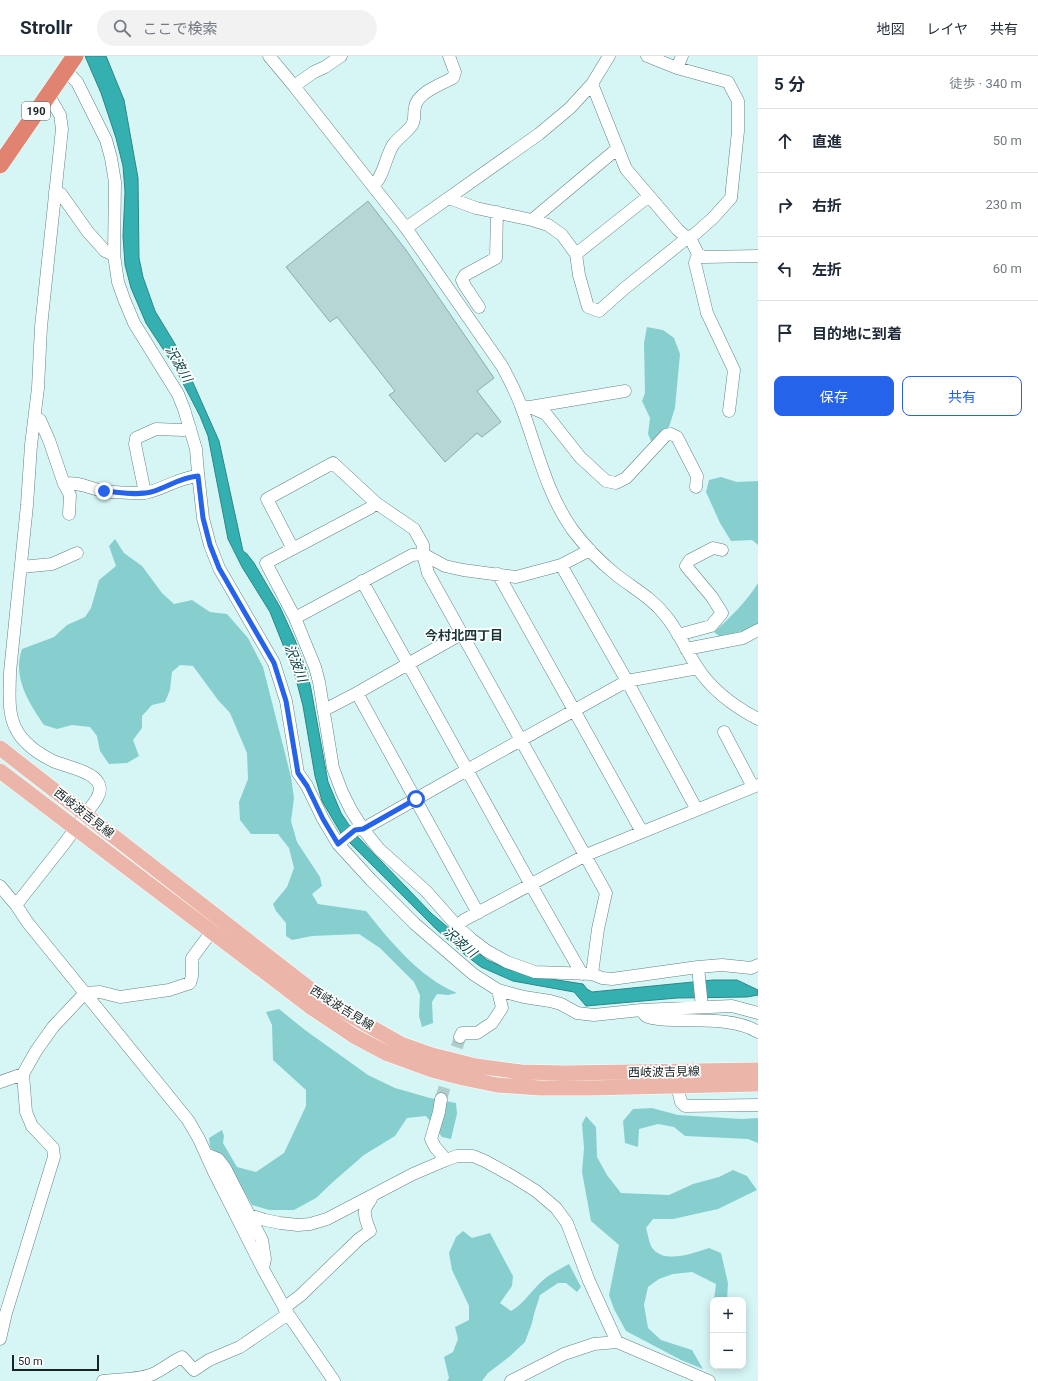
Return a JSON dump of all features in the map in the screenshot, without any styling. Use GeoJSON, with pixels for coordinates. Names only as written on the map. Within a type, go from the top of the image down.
{"type":"FeatureCollection","features":[{"type":"Feature","properties":{"kind":"highway","name":"190"},"geometry":{"type":"LineString","coordinates":[[0,165],[71,61]]}},
{"type":"Feature","properties":{"kind":"main road","name":"西岐波吉見線"},"geometry":{"type":"LineString","coordinates":[[0,748],[319,996],[401,1044],[432,1055],[476,1066],[521,1072],[565,1073],[758,1070]]}},
{"type":"Feature","properties":{"kind":"main road","name":"西岐波吉見線"},"geometry":{"type":"LineString","coordinates":[[0,771],[312,1008],[354,1036],[388,1054],[432,1070],[497,1085],[540,1088],[758,1084]]}},
{"type":"Feature","properties":{"kind":"street"},"geometry":{"type":"LineString","coordinates":[[269,56],[406,228],[502,366],[526,407],[545,476],[562,514],[572,529],[590,550],[614,573],[640,592],[665,614],[698,668],[712,686],[726,699],[758,720]]}},
{"type":"Feature","properties":{"kind":"street"},"geometry":{"type":"LineString","coordinates":[[294,86],[309,75],[325,67],[341,56]]}},
{"type":"Feature","properties":{"kind":"street"},"geometry":{"type":"LineString","coordinates":[[372,186],[378,181],[394,145],[411,126],[415,119],[414,108],[417,101],[427,91],[453,78],[455,72],[449,56]]}},
{"type":"Feature","properties":{"kind":"street"},"geometry":{"type":"LineString","coordinates":[[406,228],[540,134],[570,108],[592,84],[609,56]]}},
{"type":"Feature","properties":{"kind":"street"},"geometry":{"type":"LineString","coordinates":[[449,198],[476,208],[548,225],[562,235],[576,254],[579,275],[588,307],[599,311],[687,238],[696,234],[731,198],[738,131],[738,101],[728,82],[677,68],[647,56]]}},
{"type":"Feature","properties":{"kind":"street"},"geometry":{"type":"LineString","coordinates":[[677,68],[682,56]]}},
{"type":"Feature","properties":{"kind":"street"},"geometry":{"type":"LineString","coordinates":[[71,61],[77,82],[106,140],[111,158],[115,182],[114,255],[118,282],[134,323],[178,394],[196,449],[203,518],[210,545],[219,568],[274,663],[286,701],[298,773],[307,786],[323,819],[339,842],[371,880],[414,924],[473,974],[498,990],[550,1000],[577,1013],[594,1015],[702,1005],[732,1006],[758,1013]]}},
{"type":"Feature","properties":{"kind":"street"},"geometry":{"type":"LineString","coordinates":[[592,84],[626,169],[678,230],[692,242],[698,254],[704,257],[758,256]]}},
{"type":"Feature","properties":{"kind":"street"},"geometry":{"type":"LineString","coordinates":[[16,905],[86,814],[98,796],[100,788],[97,781],[90,774],[55,762],[32,747],[23,739],[16,728],[12,715],[10,672],[38,388],[41,327],[62,129],[60,114],[48,94]]}},
{"type":"Feature","properties":{"kind":"street"},"geometry":{"type":"LineString","coordinates":[[532,220],[618,148]]}},
{"type":"Feature","properties":{"kind":"street"},"geometry":{"type":"LineString","coordinates":[[56,192],[61,194],[88,232],[105,251],[114,255]]}},
{"type":"Feature","properties":{"kind":"street"},"geometry":{"type":"LineString","coordinates":[[576,254],[648,196]]}},
{"type":"Feature","properties":{"kind":"street"},"geometry":{"type":"LineString","coordinates":[[480,307],[462,280],[465,275],[496,258],[497,212]]}},
{"type":"Feature","properties":{"kind":"street"},"geometry":{"type":"LineString","coordinates":[[698,254],[695,263],[707,313],[734,370],[729,411]]}},
{"type":"Feature","properties":{"kind":"street"},"geometry":{"type":"LineString","coordinates":[[526,407],[625,391]]}},
{"type":"Feature","properties":{"kind":"street"},"geometry":{"type":"LineString","coordinates":[[526,407],[546,414],[580,457],[606,480],[616,483],[626,478],[666,435],[671,434],[677,437],[697,476],[696,487]]}},
{"type":"Feature","properties":{"kind":"street"},"geometry":{"type":"LineString","coordinates":[[35,416],[40,420],[50,440],[64,484],[70,496],[69,514]]}},
{"type":"Feature","properties":{"kind":"street"},"geometry":{"type":"LineString","coordinates":[[145,493],[135,444],[136,438],[156,429],[183,430],[190,428]]}},
{"type":"Feature","properties":{"kind":"street"},"geometry":{"type":"LineString","coordinates":[[293,549],[267,499],[333,463],[376,503],[414,528],[423,545],[423,554],[428,573],[606,892],[587,974]]}},
{"type":"Feature","properties":{"kind":"street"},"geometry":{"type":"LineString","coordinates":[[64,484],[71,482],[104,491],[132,494],[153,491],[178,480],[198,476]]}},
{"type":"Feature","properties":{"kind":"street"},"geometry":{"type":"LineString","coordinates":[[376,503],[370,508],[266,563],[295,618],[316,672],[324,708],[332,768],[359,830],[426,892],[471,939],[487,951],[507,962],[535,972],[587,974],[612,979],[722,965],[752,968],[758,965]]}},
{"type":"Feature","properties":{"kind":"street"},"geometry":{"type":"LineString","coordinates":[[678,635],[711,626],[722,613],[712,597],[686,566],[690,560],[713,548],[722,550]]}},
{"type":"Feature","properties":{"kind":"street"},"geometry":{"type":"LineString","coordinates":[[295,618],[412,555],[423,554],[445,566],[463,570],[516,577],[561,565],[590,550]]}},
{"type":"Feature","properties":{"kind":"street"},"geometry":{"type":"LineString","coordinates":[[21,567],[52,564],[77,553]]}},
{"type":"Feature","properties":{"kind":"street"},"geometry":{"type":"LineString","coordinates":[[561,565],[627,681],[697,810]]}},
{"type":"Feature","properties":{"kind":"street"},"geometry":{"type":"LineString","coordinates":[[498,574],[642,832]]}},
{"type":"Feature","properties":{"kind":"street"},"geometry":{"type":"LineString","coordinates":[[362,581],[531,885],[587,974]]}},
{"type":"Feature","properties":{"kind":"street"},"geometry":{"type":"LineString","coordinates":[[686,649],[743,638],[758,630]]}},
{"type":"Feature","properties":{"kind":"street"},"geometry":{"type":"LineString","coordinates":[[324,708],[330,707],[357,693],[461,634]]}},
{"type":"Feature","properties":{"kind":"street"},"geometry":{"type":"LineString","coordinates":[[339,842],[627,681],[698,668]]}},
{"type":"Feature","properties":{"kind":"street"},"geometry":{"type":"LineString","coordinates":[[357,693],[478,913]]}},
{"type":"Feature","properties":{"kind":"street"},"geometry":{"type":"LineString","coordinates":[[457,926],[464,920],[586,855],[756,786],[724,732]]}},
{"type":"Feature","properties":{"kind":"street"},"geometry":{"type":"LineString","coordinates":[[0,886],[16,905],[28,923],[188,1120],[263,1269],[286,1311],[334,1381]]}},
{"type":"Feature","properties":{"kind":"street"},"geometry":{"type":"LineString","coordinates":[[0,1339],[6,1313],[54,1157],[53,1148],[32,1126],[26,1112],[23,1074],[53,1027],[85,993],[100,992],[120,997],[169,990],[190,983],[192,976],[192,958],[212,931]]}},
{"type":"Feature","properties":{"kind":"street"},"geometry":{"type":"LineString","coordinates":[[698,969],[702,1005]]}},
{"type":"Feature","properties":{"kind":"street"},"geometry":{"type":"LineString","coordinates":[[460,1037],[462,1033],[477,1033],[492,1023],[502,1008],[498,990]]}},
{"type":"Feature","properties":{"kind":"street"},"geometry":{"type":"LineString","coordinates":[[641,1010],[646,1016],[662,1020],[735,1024],[748,1027],[758,1032]]}},
{"type":"Feature","properties":{"kind":"street"},"geometry":{"type":"LineString","coordinates":[[0,1082],[23,1074]]}},
{"type":"Feature","properties":{"kind":"street"},"geometry":{"type":"LineString","coordinates":[[676,1086],[681,1102],[685,1106],[758,1104]]}},
{"type":"Feature","properties":{"kind":"street"},"geometry":{"type":"LineString","coordinates":[[441,1098],[439,1112],[431,1139],[435,1147],[446,1160]]}},
{"type":"Feature","properties":{"kind":"street"},"geometry":{"type":"LineString","coordinates":[[206,1154],[218,1159],[225,1168],[262,1240],[265,1259],[263,1269]]}},
{"type":"Feature","properties":{"kind":"street"},"geometry":{"type":"LineString","coordinates":[[249,1215],[280,1223],[298,1225],[310,1224],[326,1219],[413,1174],[446,1160],[457,1156],[472,1156],[485,1161],[536,1191],[556,1208],[567,1223],[589,1281],[617,1342]]}},
{"type":"Feature","properties":{"kind":"street"},"geometry":{"type":"LineString","coordinates":[[103,1381],[155,1373],[182,1357],[194,1370],[209,1360],[240,1347],[286,1311],[359,1239],[370,1231],[365,1211],[371,1201],[372,1196]]}},
{"type":"Feature","properties":{"kind":"street"},"geometry":{"type":"LineString","coordinates":[[511,1381],[564,1354],[594,1344],[617,1342],[709,1381]]}},
{"type":"Feature","properties":{"kind":"shaded area"},"geometry":{"type":"Polygon","coordinates":[[[647,327],[663,330],[674,338],[680,354],[675,408],[669,427],[652,443],[648,434],[650,418],[642,401],[645,393],[644,343],[647,327]]]}},
{"type":"Feature","properties":{"kind":"shaded area"},"geometry":{"type":"Polygon","coordinates":[[[721,477],[737,482],[758,481],[758,545],[752,540],[731,541],[720,523],[706,492],[709,480],[721,477]]]}},
{"type":"Feature","properties":{"kind":"shaded area"},"geometry":{"type":"Polygon","coordinates":[[[115,539],[124,553],[142,566],[162,593],[174,604],[192,600],[210,612],[227,614],[248,638],[263,667],[291,777],[294,798],[291,821],[297,842],[320,877],[322,886],[312,894],[318,904],[366,911],[385,935],[418,968],[430,978],[457,993],[448,995],[437,994],[432,1002],[433,1023],[422,1027],[419,1016],[420,995],[414,982],[380,948],[359,934],[312,936],[292,940],[286,936],[286,923],[276,911],[273,904],[287,887],[294,868],[289,848],[278,834],[251,834],[240,820],[239,802],[248,779],[247,753],[230,713],[218,700],[193,666],[180,665],[172,672],[170,690],[165,702],[152,705],[142,716],[142,728],[133,740],[139,756],[127,763],[109,764],[100,751],[97,736],[90,727],[72,725],[57,729],[44,725],[38,717],[28,699],[21,680],[19,659],[22,649],[54,637],[67,625],[85,617],[91,608],[99,580],[116,566],[109,546],[115,539]]]}},
{"type":"Feature","properties":{"kind":"shaded area"},"geometry":{"type":"Polygon","coordinates":[[[758,583],[758,626],[748,630],[719,636],[714,632],[738,609],[758,583]]]}},
{"type":"Feature","properties":{"kind":"shaded area"},"geometry":{"type":"Polygon","coordinates":[[[279,1009],[305,1030],[368,1075],[395,1088],[430,1098],[456,1103],[457,1114],[451,1139],[442,1137],[426,1116],[407,1118],[395,1136],[364,1155],[316,1198],[294,1210],[269,1210],[252,1205],[231,1169],[210,1147],[209,1138],[222,1130],[224,1136],[223,1143],[237,1167],[256,1172],[284,1153],[306,1106],[306,1090],[273,1060],[272,1025],[266,1012],[279,1009]]]}},
{"type":"Feature","properties":{"kind":"shaded area"},"geometry":{"type":"Polygon","coordinates":[[[652,1108],[678,1115],[742,1119],[758,1118],[758,1143],[748,1139],[685,1136],[674,1127],[658,1124],[639,1129],[638,1147],[625,1143],[623,1121],[633,1109],[652,1108]]]}},
{"type":"Feature","properties":{"kind":"shaded area"},"geometry":{"type":"Polygon","coordinates":[[[586,1116],[596,1127],[597,1157],[607,1175],[621,1193],[669,1195],[693,1184],[719,1177],[733,1170],[747,1176],[757,1190],[718,1209],[673,1219],[653,1219],[646,1228],[653,1249],[665,1256],[680,1256],[709,1248],[721,1253],[728,1283],[727,1297],[714,1297],[716,1284],[692,1272],[673,1274],[659,1279],[648,1287],[644,1305],[648,1328],[661,1340],[692,1350],[703,1369],[681,1360],[626,1331],[614,1309],[609,1295],[619,1245],[591,1221],[582,1172],[584,1148],[582,1124],[586,1116]]]}},
{"type":"Feature","properties":{"kind":"shaded area"},"geometry":{"type":"Polygon","coordinates":[[[463,1231],[472,1238],[490,1233],[513,1276],[512,1286],[500,1303],[511,1311],[522,1303],[538,1285],[552,1273],[569,1264],[581,1287],[577,1292],[566,1283],[558,1283],[540,1295],[525,1342],[509,1357],[488,1373],[482,1381],[447,1381],[449,1378],[444,1357],[453,1352],[458,1339],[455,1327],[469,1320],[469,1306],[452,1270],[449,1253],[456,1237],[463,1231]]]}},
{"type":"Feature","properties":{"kind":"water","name":"沢波川"},"geometry":{"type":"Polygon","coordinates":[[[85,56],[106,56],[124,100],[138,178],[139,258],[143,277],[155,311],[178,349],[219,441],[243,551],[254,563],[280,607],[295,640],[307,672],[311,689],[328,782],[341,813],[355,834],[432,914],[487,960],[510,970],[583,984],[592,992],[713,980],[737,980],[758,990],[758,995],[747,997],[677,998],[586,1006],[574,992],[513,981],[481,967],[464,954],[436,929],[342,835],[322,801],[315,776],[303,706],[295,675],[270,612],[242,567],[228,539],[208,436],[200,416],[174,366],[146,323],[131,288],[125,265],[123,236],[125,192],[123,166],[116,138],[101,93],[85,56]]]}},
{"type":"Feature","properties":{"kind":"building"},"geometry":{"type":"Polygon","coordinates":[[[368,201],[406,250],[494,378],[477,391],[501,422],[482,437],[477,433],[445,462],[389,395],[395,391],[337,317],[330,322],[286,267],[368,201]]]}},
{"type":"Feature","properties":{"kind":"tunnel"},"geometry":{"type":"LineString","coordinates":[[441,1099],[460,1037]]}},
{"type":"Feature","properties":{"kind":"district","name":"今村北四丁目"},"geometry":{"type":"Point","coordinates":[464,635]}},
{"type":"Feature","properties":{"kind":"route"},"geometry":{"type":"LineString","coordinates":[[104,491],[132,494],[145,493],[178,480],[198,476],[203,518],[210,545],[219,568],[274,663],[286,701],[298,773],[307,786],[331,834],[338,844],[355,830],[363,829],[416,799]]}}]}
